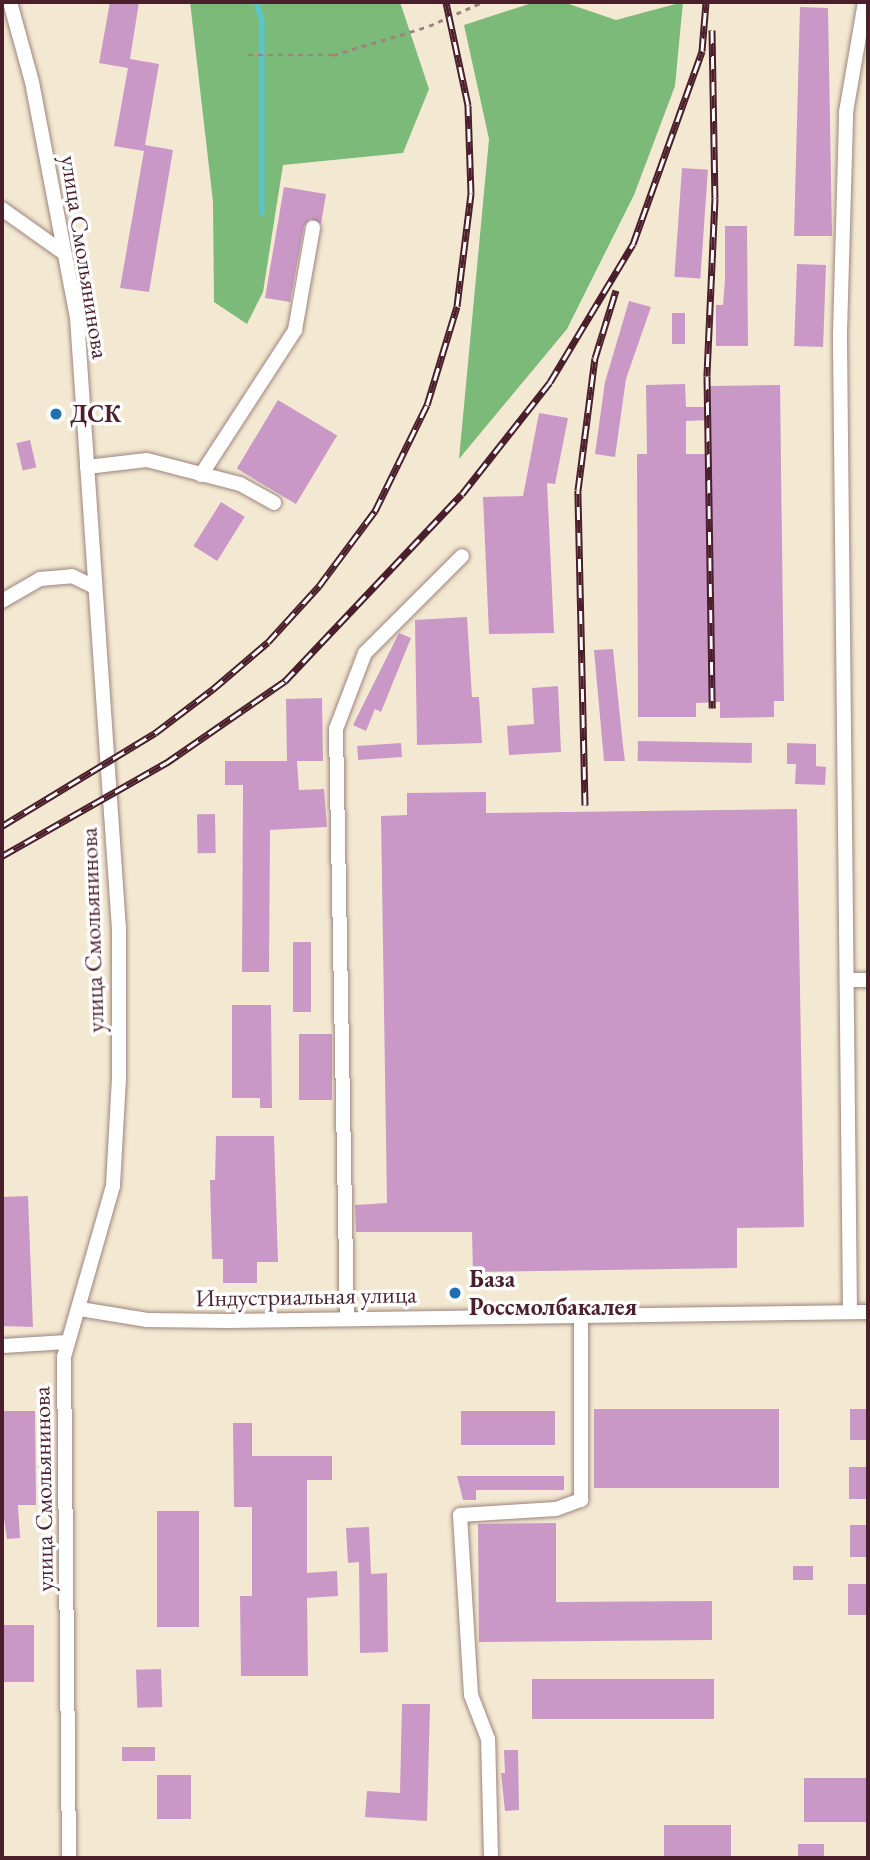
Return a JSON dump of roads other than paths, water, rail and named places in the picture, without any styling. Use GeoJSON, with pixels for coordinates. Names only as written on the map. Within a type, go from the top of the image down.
{"type":"FeatureCollection","features":[{"type":"Feature","properties":{"kind":"street","name":"улица Смольянинова"},"geometry":{"type":"LineString","coordinates":[[9,2],[32,82],[77,318],[119,929],[120,1078],[113,1186],[80,1309],[64,1357],[69,1858]]}},
{"type":"Feature","properties":{"kind":"street"},"geometry":{"type":"LineString","coordinates":[[850,1312],[840,333],[846,112],[865,2]]}},
{"type":"Feature","properties":{"kind":"street"},"geometry":{"type":"LineString","coordinates":[[2,209],[64,253]]}},
{"type":"Feature","properties":{"kind":"street"},"geometry":{"type":"LineString","coordinates":[[201,475],[295,330],[313,228]]}},
{"type":"Feature","properties":{"kind":"street"},"geometry":{"type":"LineString","coordinates":[[87,467],[147,460],[240,484],[274,503]]}},
{"type":"Feature","properties":{"kind":"street"},"geometry":{"type":"LineString","coordinates":[[347,1318],[336,729],[365,653],[462,556]]}},
{"type":"Feature","properties":{"kind":"street"},"geometry":{"type":"LineString","coordinates":[[2,601],[40,579],[72,576],[95,587]]}},
{"type":"Feature","properties":{"kind":"street"},"geometry":{"type":"LineString","coordinates":[[847,980],[868,980]]}},
{"type":"Feature","properties":{"kind":"street","name":"Индустриальная улица"},"geometry":{"type":"LineString","coordinates":[[80,1309],[147,1320],[868,1312]]}},
{"type":"Feature","properties":{"kind":"street"},"geometry":{"type":"LineString","coordinates":[[491,1858],[488,1739],[471,1695],[460,1515],[556,1509],[581,1500],[581,1315]]}},
{"type":"Feature","properties":{"kind":"street"},"geometry":{"type":"LineString","coordinates":[[2,1346],[68,1342]]}},
{"type":"Feature","properties":{"kind":"waterway"},"geometry":{"type":"LineString","coordinates":[[256,2],[262,20],[262,213]]}},
{"type":"Feature","properties":{"kind":"railway"},"geometry":{"type":"LineString","coordinates":[[2,826],[155,733],[213,689],[268,642],[319,586],[375,511],[427,405],[457,306],[471,193],[468,105],[446,2]]}},
{"type":"Feature","properties":{"kind":"railway"},"geometry":{"type":"LineString","coordinates":[[2,856],[166,763],[285,681],[462,494],[550,382],[633,244],[702,51],[706,2]]}},
{"type":"Feature","properties":{"kind":"railway"},"geometry":{"type":"LineString","coordinates":[[712,30],[715,198],[707,376],[712,708]]}},
{"type":"Feature","properties":{"kind":"railway"},"geometry":{"type":"LineString","coordinates":[[585,805],[578,490],[595,358],[616,290]]}},
{"type":"Feature","properties":{"kind":"place","name":"ДСК"},"geometry":{"type":"Point","coordinates":[56,414]}},
{"type":"Feature","properties":{"kind":"place","name":"База Россмолбакалея"},"geometry":{"type":"Point","coordinates":[455,1293]}}]}
